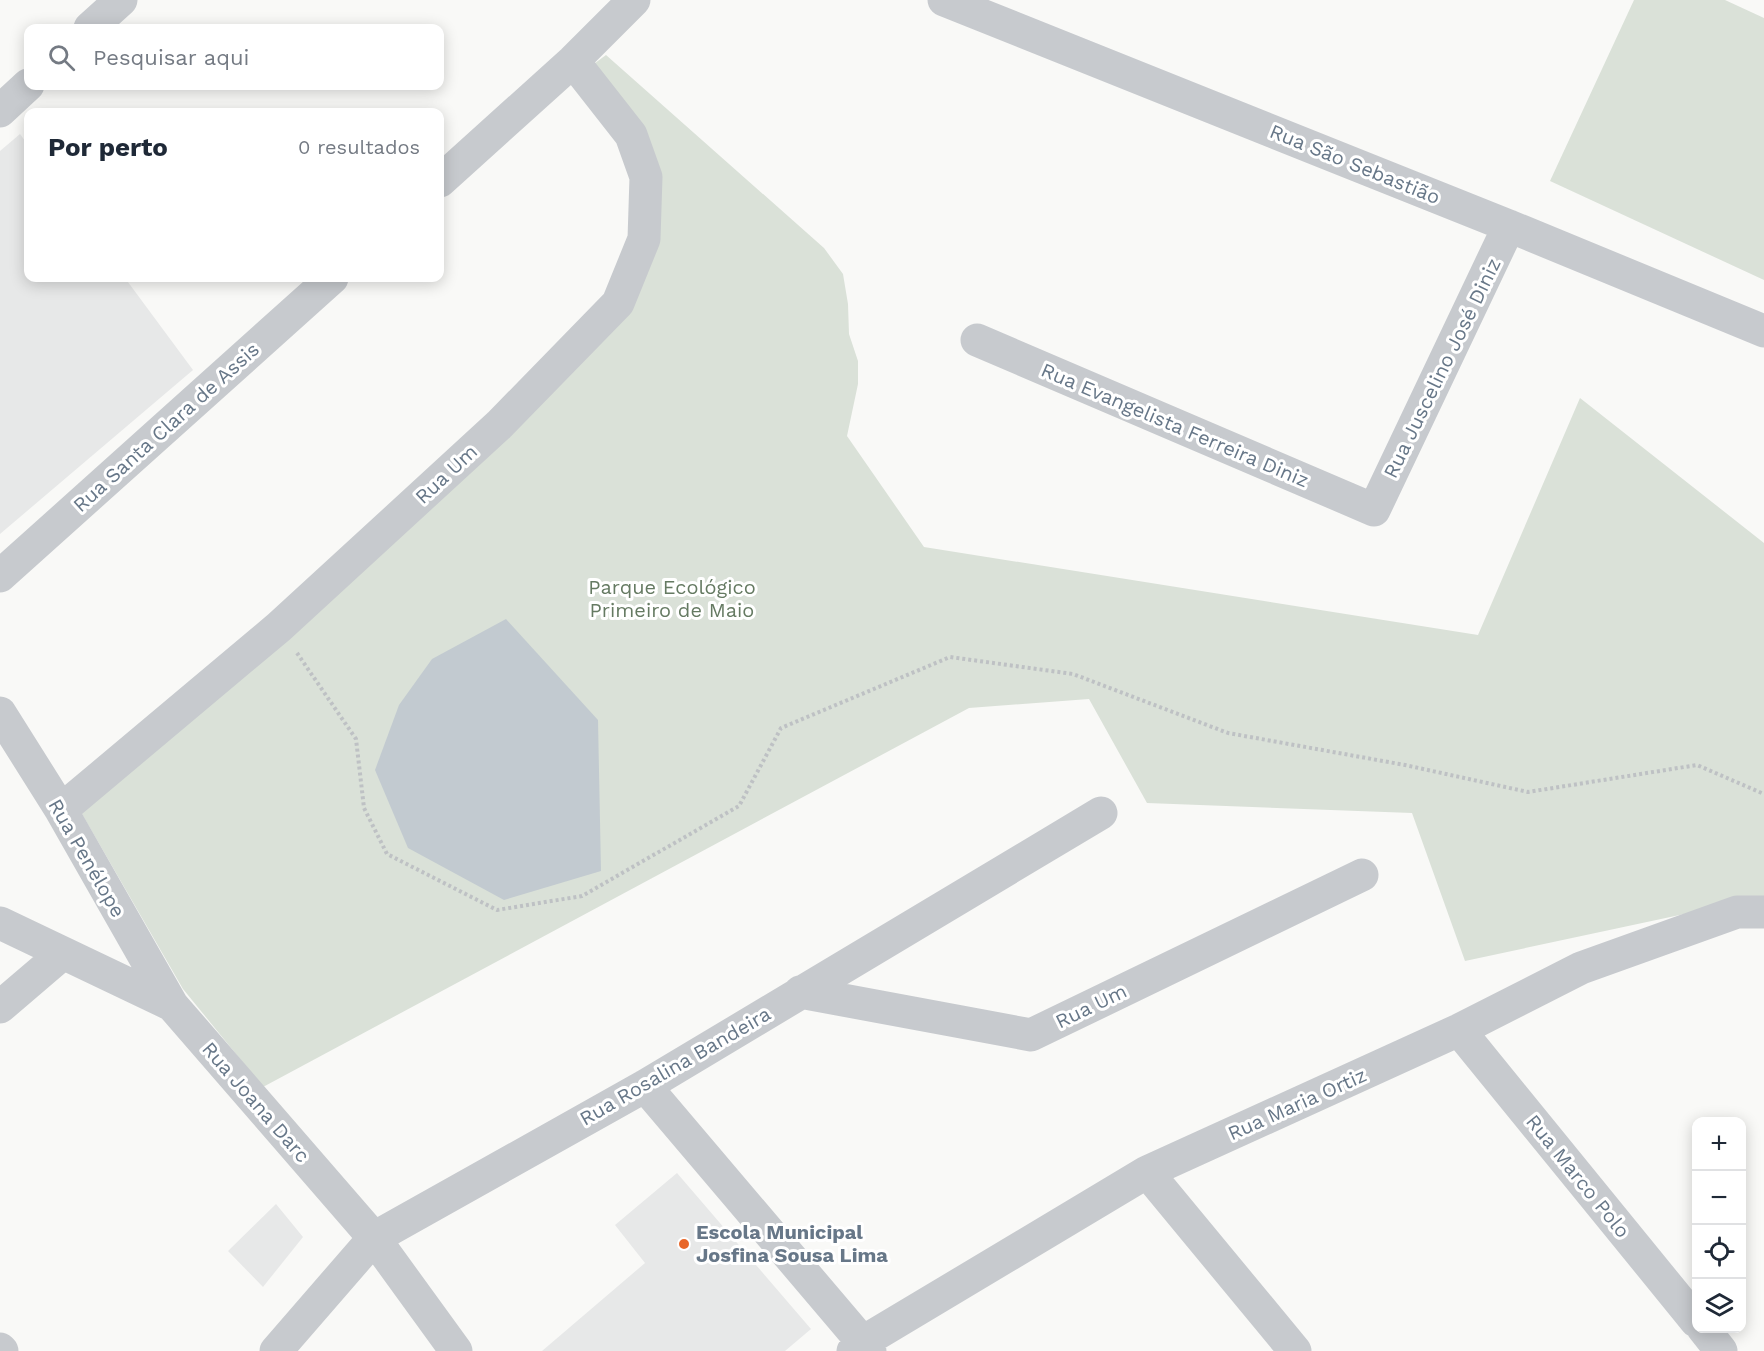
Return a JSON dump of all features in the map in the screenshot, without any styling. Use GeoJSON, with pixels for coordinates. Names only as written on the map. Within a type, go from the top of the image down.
{"type":"FeatureCollection","features":[{"type":"Feature","properties":{"kind":"street"},"geometry":{"type":"LineString","coordinates":[[94,24],[121,0]]}},
{"type":"Feature","properties":{"kind":"street"},"geometry":{"type":"LineString","coordinates":[[444,177],[573,61],[633,0]]}},
{"type":"Feature","properties":{"kind":"street","name":"Rua São Sebastião"},"geometry":{"type":"LineString","coordinates":[[944,0],[1509,226],[1764,331]]}},
{"type":"Feature","properties":{"kind":"street","name":"Rua Um"},"geometry":{"type":"LineString","coordinates":[[61,810],[279,627],[499,425],[618,303],[644,239],[646,177],[631,135],[573,61]]}},
{"type":"Feature","properties":{"kind":"street"},"geometry":{"type":"LineString","coordinates":[[0,111],[24,89]]}},
{"type":"Feature","properties":{"kind":"street","name":"Rua Juscelino José Diniz"},"geometry":{"type":"LineString","coordinates":[[1374,510],[1509,226]]}},
{"type":"Feature","properties":{"kind":"street","name":"Rua Santa Clara de Assis"},"geometry":{"type":"LineString","coordinates":[[0,576],[328,282]]}},
{"type":"Feature","properties":{"kind":"street","name":"Rua Evangelista Ferreira Diniz"},"geometry":{"type":"LineString","coordinates":[[976,340],[1374,510]]}},
{"type":"Feature","properties":{"kind":"street","name":"Rua Penélope"},"geometry":{"type":"LineString","coordinates":[[0,713],[61,810],[172,1005]]}},
{"type":"Feature","properties":{"kind":"street","name":"Rua Rosalina Bandeira"},"geometry":{"type":"LineString","coordinates":[[276,1351],[374,1238],[645,1086],[1101,813]]}},
{"type":"Feature","properties":{"kind":"street","name":"Rua Um"},"geometry":{"type":"LineString","coordinates":[[800,992],[1030,1035],[1362,875]]}},
{"type":"Feature","properties":{"kind":"street","name":"Rua Maria Ortiz"},"geometry":{"type":"LineString","coordinates":[[862,1348],[1147,1172],[1459,1030],[1581,968],[1737,912],[1764,912]]}},
{"type":"Feature","properties":{"kind":"street","name":"Rua Joana Darc"},"geometry":{"type":"LineString","coordinates":[[0,924],[172,1005],[374,1238],[456,1351]]}},
{"type":"Feature","properties":{"kind":"street"},"geometry":{"type":"LineString","coordinates":[[0,1007],[62,954]]}},
{"type":"Feature","properties":{"kind":"street","name":"Rua Marco Polo"},"geometry":{"type":"LineString","coordinates":[[1459,1030],[1692,1316]]}},
{"type":"Feature","properties":{"kind":"street"},"geometry":{"type":"LineString","coordinates":[[645,1086],[862,1348]]}},
{"type":"Feature","properties":{"kind":"street"},"geometry":{"type":"LineString","coordinates":[[1147,1172],[1295,1351]]}},
{"type":"Feature","properties":{"kind":"street"},"geometry":{"type":"LineString","coordinates":[[1706,1333],[1721,1351]]}},
{"type":"Feature","properties":{"kind":"path"},"geometry":{"type":"LineString","coordinates":[[279,627],[356,739],[364,808],[387,854],[497,910],[582,896],[739,806],[781,728],[950,657],[1073,674],[1228,733],[1405,765],[1528,792],[1697,765],[1764,794]]}},
{"type":"Feature","properties":{"kind":"shaded area"},"geometry":{"type":"Polygon","coordinates":[[[20,134],[24,140],[24,282],[128,282],[193,370],[0,534],[0,151],[20,134]]]}},
{"type":"Feature","properties":{"kind":"shaded area"},"geometry":{"type":"Polygon","coordinates":[[[506,619],[598,720],[601,871],[504,900],[408,848],[375,770],[399,705],[432,659],[506,619]]]}},
{"type":"Feature","properties":{"kind":"shaded area","name":"Escola Municipal Josfina Sousa Lima"},"geometry":{"type":"Polygon","coordinates":[[[677,1173],[811,1329],[785,1351],[542,1351],[645,1263],[615,1225],[677,1173]]]}},
{"type":"Feature","properties":{"kind":"shaded area"},"geometry":{"type":"Polygon","coordinates":[[[276,1204],[303,1237],[263,1287],[228,1251],[276,1204]]]}},
{"type":"Feature","properties":{"kind":"green space"},"geometry":{"type":"Polygon","coordinates":[[[1634,0],[1725,0],[1764,18],[1764,280],[1550,181],[1634,0]]]}},
{"type":"Feature","properties":{"kind":"green space","name":"Parque Ecológico Primeiro de Maio"},"geometry":{"type":"Polygon","coordinates":[[[606,55],[824,248],[843,274],[848,304],[849,334],[858,361],[858,384],[847,436],[924,547],[1478,635],[1580,398],[1764,543],[1764,897],[1465,961],[1412,813],[1147,803],[1089,699],[969,708],[263,1087],[183,989],[78,807],[596,339],[656,204],[587,69],[606,55]]]}},
{"type":"Feature","properties":{"kind":"place","name":"Escola Municipal Josfina Sousa Lima"},"geometry":{"type":"Point","coordinates":[684,1244]}}]}
